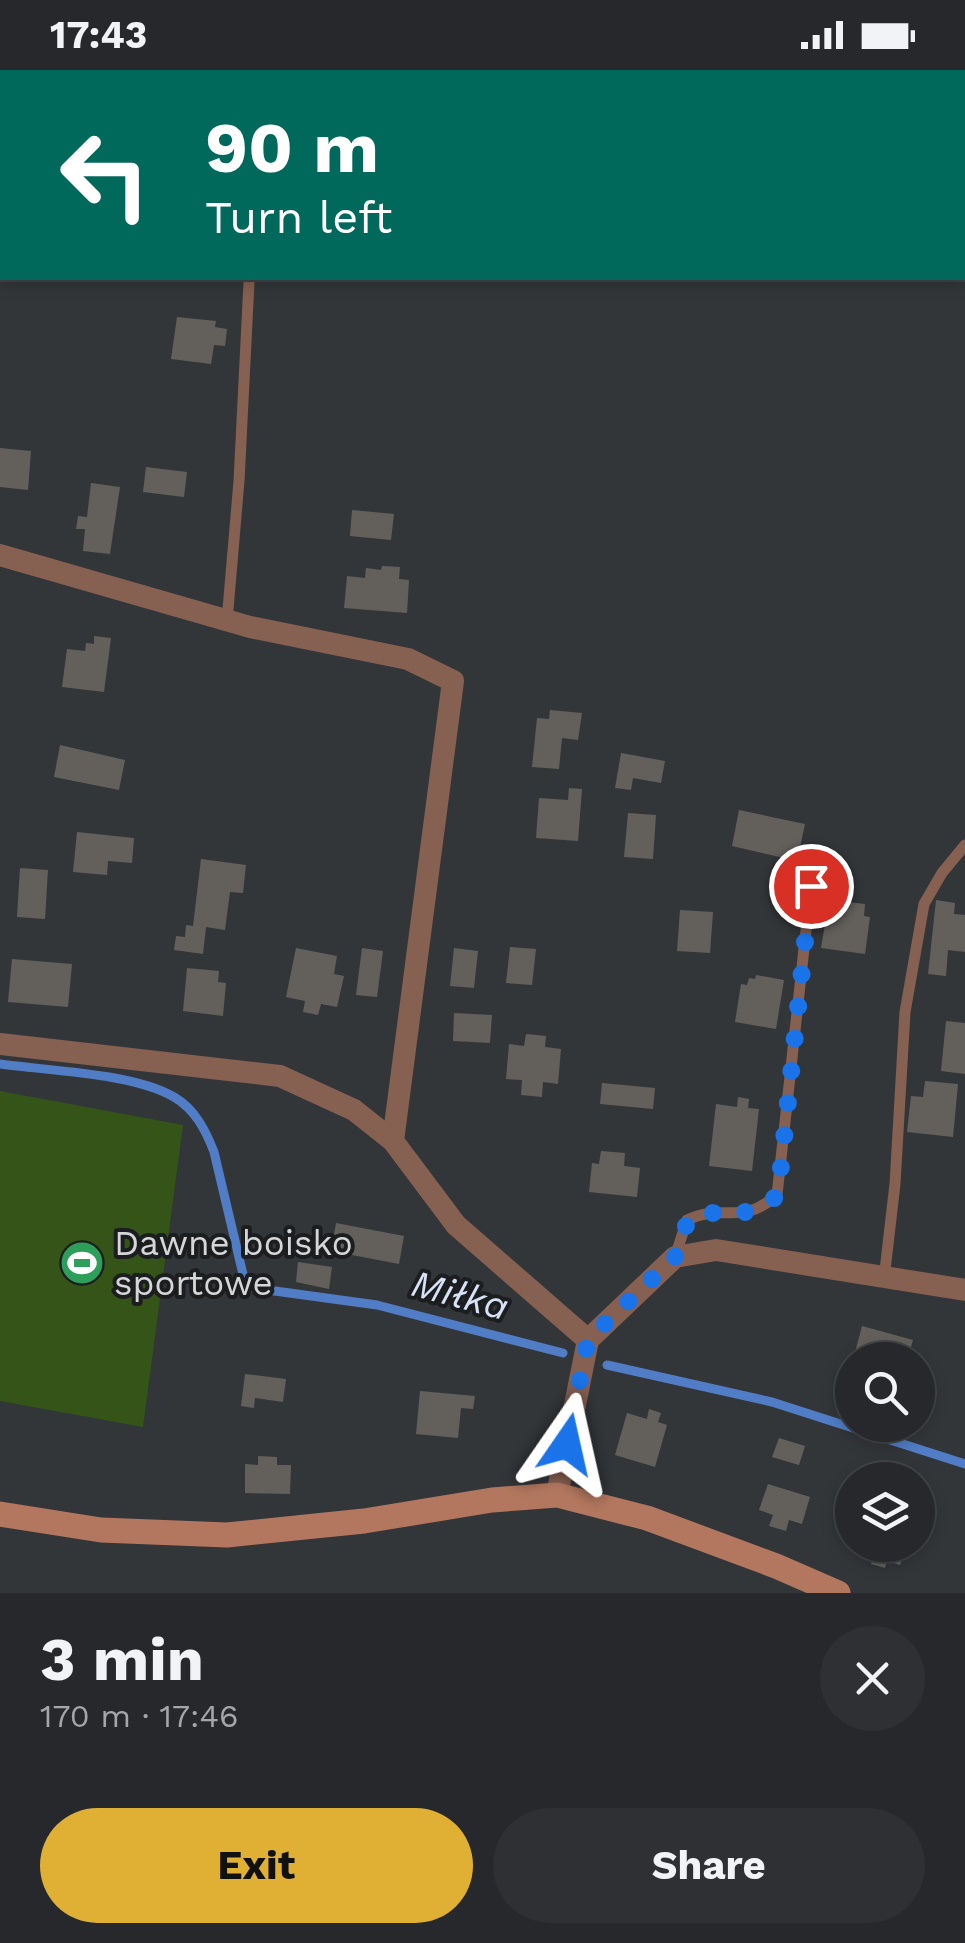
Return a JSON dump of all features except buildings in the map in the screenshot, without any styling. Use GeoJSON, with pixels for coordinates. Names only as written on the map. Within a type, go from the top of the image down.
{"type":"FeatureCollection","features":[{"type":"Feature","properties":{"kind":"street"},"geometry":{"type":"LineString","coordinates":[[0,555],[227,620],[408,659],[453,681],[394,1141]]}},
{"type":"Feature","properties":{"kind":"street"},"geometry":{"type":"LineString","coordinates":[[0,1044],[280,1076],[354,1110],[394,1141],[456,1226],[588,1340]]}},
{"type":"Feature","properties":{"kind":"street"},"geometry":{"type":"LineString","coordinates":[[557,1495],[588,1340],[675,1257],[716,1250],[965,1290]]}},
{"type":"Feature","properties":{"kind":"street"},"geometry":{"type":"LineString","coordinates":[[0,1514],[101,1530],[227,1535],[557,1495],[646,1518],[838,1593]]}},
{"type":"Feature","properties":{"kind":"lane"},"geometry":{"type":"LineString","coordinates":[[227,620],[250,282]]}},
{"type":"Feature","properties":{"kind":"lane"},"geometry":{"type":"LineString","coordinates":[[884,1279],[896,1184],[905,1012],[924,904],[965,845]]}},
{"type":"Feature","properties":{"kind":"lane"},"geometry":{"type":"LineString","coordinates":[[675,1257],[688,1220],[707,1211],[736,1214],[760,1210],[778,1195],[811,886]]}},
{"type":"Feature","properties":{"kind":"green space","name":"Dawne boisko sportowe"},"geometry":{"type":"Polygon","coordinates":[[[0,1091],[183,1125],[143,1427],[0,1401],[0,1091]]]}},
{"type":"Feature","properties":{"kind":"waterway","name":"Miłka"},"geometry":{"type":"LineString","coordinates":[[0,1064],[136,1083],[174,1097],[188,1108],[214,1152],[246,1287],[377,1305],[563,1353]]}},
{"type":"Feature","properties":{"kind":"waterway","name":"Miłka"},"geometry":{"type":"LineString","coordinates":[[607,1365],[772,1402],[965,1464]]}},
{"type":"Feature","properties":{"kind":"place","name":"Dawne boisko sportowe"},"geometry":{"type":"Point","coordinates":[82,1263]}},
{"type":"Feature","properties":{"kind":"route"},"geometry":{"type":"LineString","coordinates":[[567,1444],[588,1340],[675,1257],[688,1220],[707,1211],[736,1214],[760,1210],[778,1195],[811,886]]}}]}
